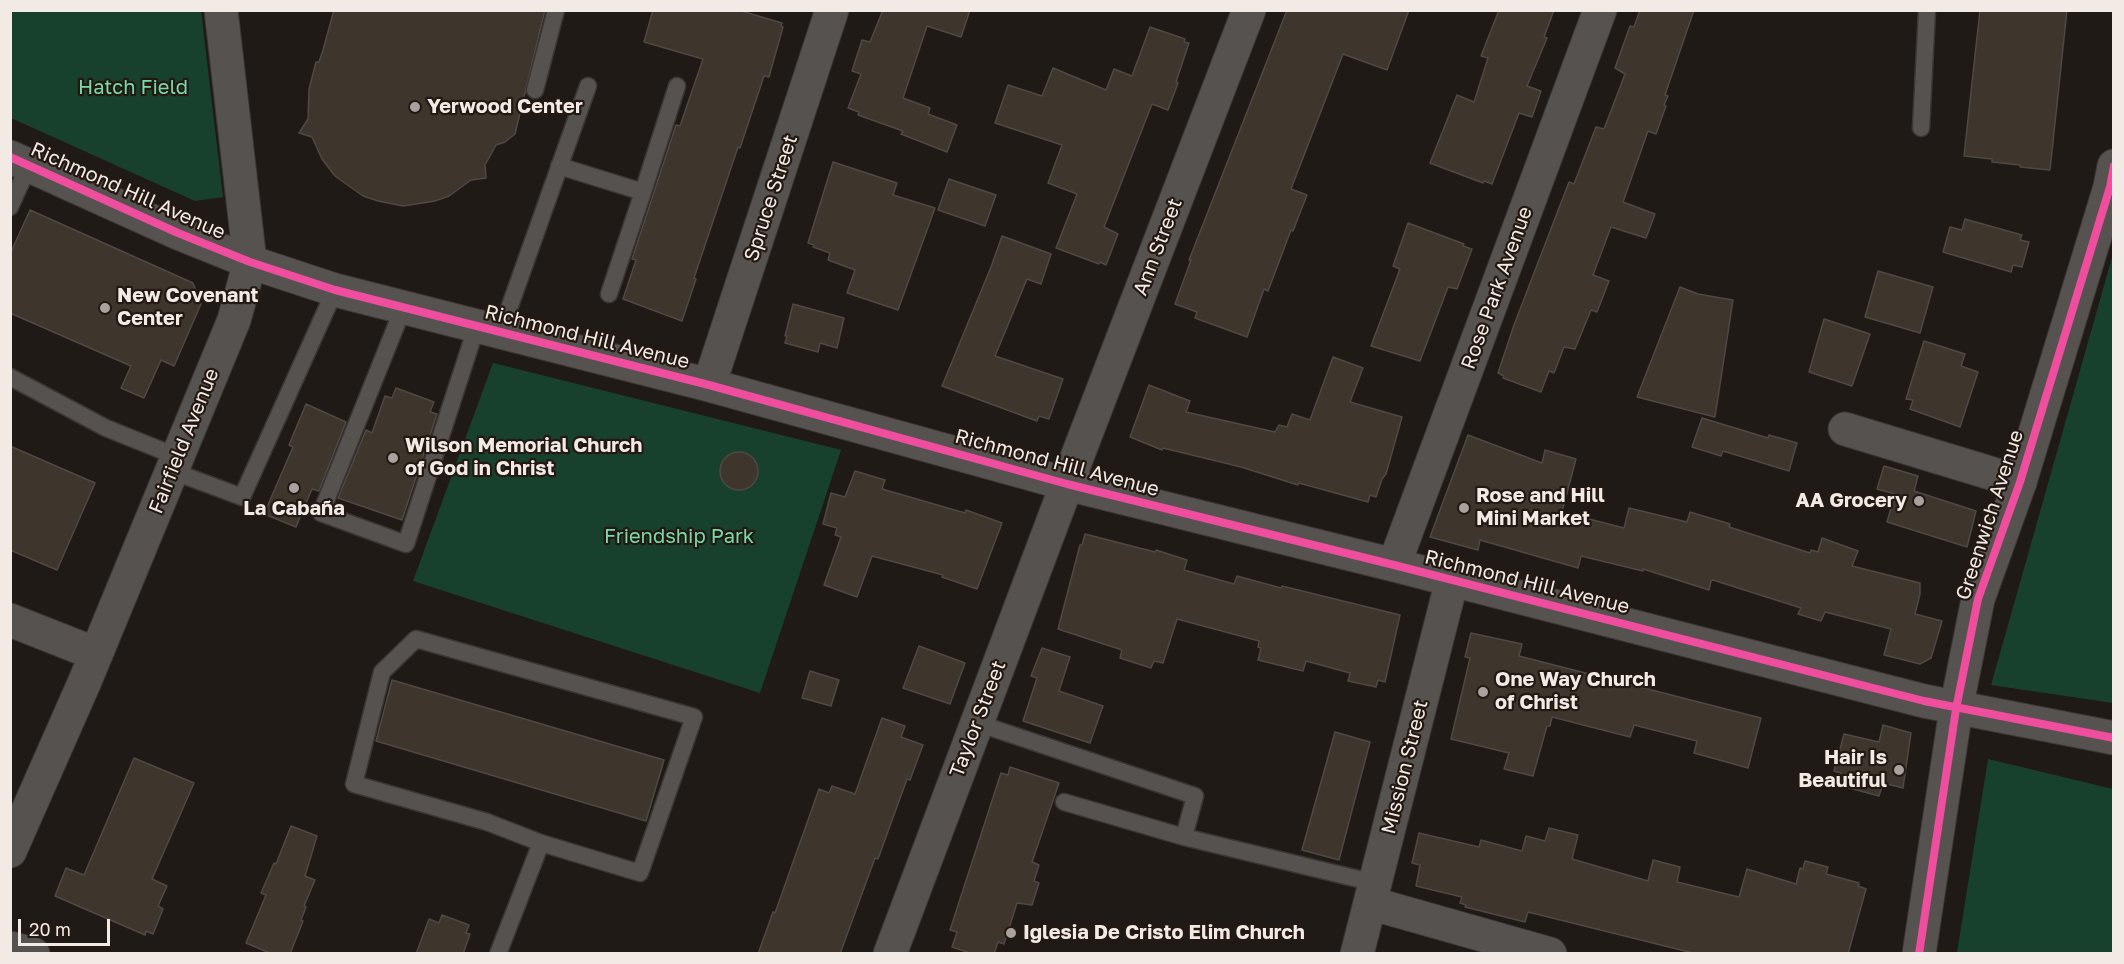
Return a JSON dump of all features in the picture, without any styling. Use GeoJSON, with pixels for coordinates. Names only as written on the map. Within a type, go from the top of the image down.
{"type":"FeatureCollection","features":[{"type":"Feature","properties":{"kind":"street","name":"Fairfield Avenue"},"geometry":{"type":"LineString","coordinates":[[10,850],[96,654],[234,320],[250,262],[221,10]]}},
{"type":"Feature","properties":{"kind":"street","name":"Spruce Street"},"geometry":{"type":"LineString","coordinates":[[710,385],[832,10]]}},
{"type":"Feature","properties":{"kind":"street","name":"Ann Street"},"geometry":{"type":"LineString","coordinates":[[1067,484],[1249,10]]}},
{"type":"Feature","properties":{"kind":"street","name":"Rose Park Avenue"},"geometry":{"type":"LineString","coordinates":[[1394,565],[1600,10]]}},
{"type":"Feature","properties":{"kind":"street","name":"Richmond Hill Avenue"},"geometry":{"type":"LineString","coordinates":[[20,161],[178,233],[250,262],[334,290],[710,385],[1067,484],[1956,709],[2114,738]]}},
{"type":"Feature","properties":{"kind":"street","name":"Greenwich Avenue"},"geometry":{"type":"LineString","coordinates":[[1919,954],[1956,709],[1978,599],[2020,482],[2110,187],[2114,165]]}},
{"type":"Feature","properties":{"kind":"street"},"geometry":{"type":"LineString","coordinates":[[1845,429],[2020,482]]}},
{"type":"Feature","properties":{"kind":"street","name":"Taylor Street"},"geometry":{"type":"LineString","coordinates":[[890,954],[1067,484]]}},
{"type":"Feature","properties":{"kind":"street","name":"Mission Street"},"geometry":{"type":"LineString","coordinates":[[1357,954],[1452,580]]}},
{"type":"Feature","properties":{"kind":"street"},"geometry":{"type":"LineString","coordinates":[[10,620],[96,654]]}},
{"type":"Feature","properties":{"kind":"street"},"geometry":{"type":"LineString","coordinates":[[1373,893],[1541,952]]}},
{"type":"Feature","properties":{"kind":"street"},"geometry":{"type":"LineString","coordinates":[[10,948],[33,954]]}},
{"type":"Feature","properties":{"kind":"lane"},"geometry":{"type":"LineString","coordinates":[[535,90],[556,10]]}},
{"type":"Feature","properties":{"kind":"lane"},"geometry":{"type":"LineString","coordinates":[[1921,128],[1927,10]]}},
{"type":"Feature","properties":{"kind":"lane"},"geometry":{"type":"LineString","coordinates":[[404,306],[321,513],[406,544],[489,328],[559,166],[588,86]]}},
{"type":"Feature","properties":{"kind":"lane"},"geometry":{"type":"LineString","coordinates":[[609,294],[677,86]]}},
{"type":"Feature","properties":{"kind":"lane"},"geometry":{"type":"LineString","coordinates":[[10,207],[20,161]]}},
{"type":"Feature","properties":{"kind":"lane"},"geometry":{"type":"LineString","coordinates":[[559,166],[643,192]]}},
{"type":"Feature","properties":{"kind":"lane"},"geometry":{"type":"LineString","coordinates":[[10,377],[242,497],[334,290]]}},
{"type":"Feature","properties":{"kind":"lane"},"geometry":{"type":"LineString","coordinates":[[416,639],[694,717],[640,873],[541,843],[487,822],[354,784],[382,672],[416,639]]}},
{"type":"Feature","properties":{"kind":"lane"},"geometry":{"type":"LineString","coordinates":[[977,723],[1195,796],[1184,837]]}},
{"type":"Feature","properties":{"kind":"lane"},"geometry":{"type":"LineString","coordinates":[[1064,802],[1373,893]]}},
{"type":"Feature","properties":{"kind":"lane"},"geometry":{"type":"LineString","coordinates":[[498,954],[541,843]]}},
{"type":"Feature","properties":{"kind":"green space","name":"Hatch Field"},"geometry":{"type":"Polygon","coordinates":[[[11,10],[201,11],[223,197],[195,201],[11,118],[11,10]]]}},
{"type":"Feature","properties":{"kind":"green space"},"geometry":{"type":"Polygon","coordinates":[[[2113,254],[2113,703],[1991,685],[2113,254]]]}},
{"type":"Feature","properties":{"kind":"green space","name":"Friendship Park"},"geometry":{"type":"Polygon","coordinates":[[[493,363],[841,450],[760,693],[413,581],[493,363]]]}},
{"type":"Feature","properties":{"kind":"green space"},"geometry":{"type":"Polygon","coordinates":[[[1988,759],[2113,789],[2113,953],[1957,953],[1988,759]]]}},
{"type":"Feature","properties":{"kind":"building","name":"Yerwood Center"},"geometry":{"type":"Polygon","coordinates":[[[334,10],[545,10],[515,134],[505,142],[496,145],[485,165],[486,178],[471,180],[449,196],[435,201],[403,206],[363,196],[335,176],[322,159],[312,137],[299,133],[308,119],[309,89],[334,10]]]}},
{"type":"Feature","properties":{"kind":"building"},"geometry":{"type":"Polygon","coordinates":[[[653,10],[738,10],[782,23],[783,27],[769,77],[764,76],[740,148],[738,147],[682,321],[623,299],[636,260],[632,259],[676,125],[680,126],[703,59],[644,42],[653,10]]]}},
{"type":"Feature","properties":{"kind":"building"},"geometry":{"type":"Polygon","coordinates":[[[883,10],[970,10],[961,37],[927,26],[903,98],[930,108],[928,114],[957,125],[947,152],[901,134],[903,131],[858,115],[859,112],[848,108],[861,74],[852,71],[862,40],[870,42],[883,10]]]}},
{"type":"Feature","properties":{"kind":"building"},"geometry":{"type":"Polygon","coordinates":[[[1287,10],[1409,10],[1387,70],[1343,54],[1291,189],[1307,195],[1268,291],[1264,289],[1247,337],[1195,318],[1197,312],[1175,304],[1191,260],[1189,260],[1287,10]]]}},
{"type":"Feature","properties":{"kind":"building"},"geometry":{"type":"Polygon","coordinates":[[[1499,10],[1554,10],[1544,37],[1547,38],[1527,86],[1541,91],[1532,117],[1519,113],[1492,184],[1484,181],[1483,183],[1430,163],[1457,95],[1474,102],[1488,58],[1481,56],[1499,10]]]}},
{"type":"Feature","properties":{"kind":"building"},"geometry":{"type":"Polygon","coordinates":[[[1640,10],[1694,10],[1665,95],[1668,96],[1664,105],[1666,106],[1656,134],[1648,131],[1623,202],[1655,214],[1646,238],[1611,227],[1593,275],[1609,281],[1597,312],[1591,310],[1575,349],[1564,347],[1554,373],[1549,371],[1541,392],[1503,378],[1504,376],[1498,373],[1569,182],[1574,184],[1596,127],[1604,129],[1625,74],[1615,68],[1630,26],[1634,27],[1640,10]]]}},
{"type":"Feature","properties":{"kind":"building"},"geometry":{"type":"Polygon","coordinates":[[[1980,10],[2067,10],[2050,170],[2020,167],[2020,165],[1992,162],[1992,159],[1964,156],[1980,10]]]}},
{"type":"Feature","properties":{"kind":"building"},"geometry":{"type":"Polygon","coordinates":[[[1150,27],[1185,39],[1184,42],[1189,43],[1168,110],[1152,104],[1104,227],[1118,234],[1106,265],[1100,262],[1099,264],[1056,248],[1077,194],[1048,183],[1062,145],[995,123],[1008,85],[1042,96],[1053,68],[1106,90],[1114,69],[1132,76],[1150,27]]]}},
{"type":"Feature","properties":{"kind":"building"},"geometry":{"type":"Polygon","coordinates":[[[833,162],[897,183],[893,195],[935,208],[898,310],[847,293],[855,270],[828,260],[830,253],[808,243],[833,162]]]}},
{"type":"Feature","properties":{"kind":"building"},"geometry":{"type":"Polygon","coordinates":[[[949,179],[996,195],[985,226],[938,210],[949,179]]]}},
{"type":"Feature","properties":{"kind":"building","name":"New Covenant Center"},"geometry":{"type":"Polygon","coordinates":[[[30,210],[193,283],[201,304],[174,366],[161,360],[144,398],[121,388],[131,366],[10,313],[10,254],[30,210]]]}},
{"type":"Feature","properties":{"kind":"building"},"geometry":{"type":"Polygon","coordinates":[[[1965,219],[2022,235],[2020,240],[2029,242],[2022,267],[2013,265],[2011,272],[1943,252],[1950,227],[1962,230],[1965,219]]]}},
{"type":"Feature","properties":{"kind":"building"},"geometry":{"type":"Polygon","coordinates":[[[1408,223],[1472,249],[1457,289],[1448,287],[1420,361],[1371,346],[1400,269],[1393,266],[1408,223]]]}},
{"type":"Feature","properties":{"kind":"building"},"geometry":{"type":"Polygon","coordinates":[[[1002,236],[1051,254],[1041,284],[1027,279],[995,356],[1063,379],[1049,419],[1039,416],[1037,421],[942,386],[1002,236]]]}},
{"type":"Feature","properties":{"kind":"building"},"geometry":{"type":"Polygon","coordinates":[[[1878,271],[1933,287],[1920,333],[1865,317],[1878,271]]]}},
{"type":"Feature","properties":{"kind":"building"},"geometry":{"type":"Polygon","coordinates":[[[1680,287],[1698,294],[1733,300],[1715,417],[1637,397],[1680,287]]]}},
{"type":"Feature","properties":{"kind":"building"},"geometry":{"type":"Polygon","coordinates":[[[793,304],[844,318],[837,348],[820,343],[818,352],[785,343],[793,304]]]}},
{"type":"Feature","properties":{"kind":"building"},"geometry":{"type":"Polygon","coordinates":[[[1824,319],[1870,334],[1852,386],[1809,372],[1824,319]]]}},
{"type":"Feature","properties":{"kind":"building"},"geometry":{"type":"Polygon","coordinates":[[[1924,341],[1965,354],[1961,366],[1978,372],[1960,427],[1910,409],[1913,400],[1906,399],[1924,341]]]}},
{"type":"Feature","properties":{"kind":"building"},"geometry":{"type":"Polygon","coordinates":[[[1333,357],[1363,368],[1350,402],[1402,417],[1386,474],[1376,497],[1370,495],[1368,502],[1299,483],[1298,485],[1241,467],[1163,448],[1162,450],[1130,437],[1149,385],[1190,401],[1186,412],[1275,432],[1279,425],[1287,427],[1292,414],[1310,420],[1333,357]]]}},
{"type":"Feature","properties":{"kind":"building","name":"Wilson Memorial Church of God in Christ"},"geometry":{"type":"Polygon","coordinates":[[[396,388],[434,402],[430,412],[437,414],[402,520],[338,498],[366,430],[372,433],[385,396],[392,398],[396,388]]]}},
{"type":"Feature","properties":{"kind":"building","name":"La Cabaña"},"geometry":{"type":"Polygon","coordinates":[[[306,404],[346,422],[319,491],[312,489],[296,527],[264,514],[293,447],[289,445],[306,404]]]}},
{"type":"Feature","properties":{"kind":"building"},"geometry":{"type":"Polygon","coordinates":[[[1702,418],[1768,438],[1769,435],[1797,443],[1789,471],[1723,451],[1721,456],[1692,447],[1702,418]]]}},
{"type":"Feature","properties":{"kind":"building"},"geometry":{"type":"Polygon","coordinates":[[[1468,435],[1542,463],[1545,450],[1576,459],[1562,512],[1624,528],[1629,508],[1687,522],[1690,512],[1810,553],[1811,550],[1818,552],[1822,538],[1858,551],[1852,566],[1920,583],[1915,614],[1942,621],[1931,658],[1920,664],[1884,655],[1891,629],[1825,612],[1821,621],[1798,614],[1801,608],[1713,580],[1709,590],[1643,569],[1643,571],[1581,556],[1578,568],[1480,540],[1478,550],[1430,537],[1468,435]]]}},
{"type":"Feature","properties":{"kind":"building"},"geometry":{"type":"Polygon","coordinates":[[[10,446],[95,483],[57,570],[10,550],[10,446]]]}},
{"type":"Feature","properties":{"kind":"building"},"geometry":{"type":"Polygon","coordinates":[[[739,452],[752,458],[758,471],[752,484],[739,490],[726,484],[720,471],[726,458],[739,452]]]}},
{"type":"Feature","properties":{"kind":"building","name":"AA Grocery"},"geometry":{"type":"Polygon","coordinates":[[[1884,466],[1918,476],[1914,491],[1976,511],[1967,547],[1887,522],[1895,494],[1877,489],[1884,466]]]}},
{"type":"Feature","properties":{"kind":"building"},"geometry":{"type":"Polygon","coordinates":[[[855,471],[885,480],[882,489],[965,513],[966,510],[1002,523],[977,589],[942,577],[943,575],[872,556],[857,597],[824,585],[841,537],[835,535],[837,528],[823,524],[831,493],[845,497],[855,471]]]}},
{"type":"Feature","properties":{"kind":"building"},"geometry":{"type":"Polygon","coordinates":[[[1085,534],[1155,552],[1156,550],[1187,560],[1184,570],[1234,584],[1237,576],[1400,615],[1385,682],[1378,680],[1376,687],[1348,681],[1350,673],[1306,661],[1303,671],[1258,660],[1261,648],[1258,647],[1259,641],[1177,619],[1163,663],[1154,661],[1151,668],[1120,658],[1122,650],[1058,629],[1080,545],[1082,545],[1085,534]]]}},
{"type":"Feature","properties":{"kind":"building"},"geometry":{"type":"Polygon","coordinates":[[[1471,633],[1522,644],[1519,656],[1761,718],[1748,768],[1694,753],[1697,741],[1634,725],[1630,737],[1552,717],[1550,726],[1547,726],[1533,776],[1504,769],[1509,753],[1451,739],[1470,658],[1465,657],[1471,633]]]}},
{"type":"Feature","properties":{"kind":"building"},"geometry":{"type":"Polygon","coordinates":[[[919,646],[965,663],[950,704],[903,688],[919,646]]]}},
{"type":"Feature","properties":{"kind":"building"},"geometry":{"type":"Polygon","coordinates":[[[1042,648],[1070,657],[1059,691],[1103,706],[1090,743],[1023,721],[1037,678],[1031,676],[1042,648]]]}},
{"type":"Feature","properties":{"kind":"building"},"geometry":{"type":"Polygon","coordinates":[[[810,671],[839,680],[831,706],[802,698],[810,671]]]}},
{"type":"Feature","properties":{"kind":"building"},"geometry":{"type":"Polygon","coordinates":[[[392,680],[664,760],[646,821],[376,741],[392,680]]]}},
{"type":"Feature","properties":{"kind":"building"},"geometry":{"type":"Polygon","coordinates":[[[882,718],[905,726],[901,737],[923,745],[910,780],[907,779],[878,859],[875,858],[840,954],[758,954],[819,789],[829,793],[832,786],[855,794],[882,718]]]}},
{"type":"Feature","properties":{"kind":"building"},"geometry":{"type":"Polygon","coordinates":[[[1883,725],[1911,733],[1903,788],[1883,783],[1879,796],[1838,785],[1841,773],[1834,771],[1844,734],[1879,742],[1883,725]]]}},
{"type":"Feature","properties":{"kind":"building"},"geometry":{"type":"Polygon","coordinates":[[[1335,732],[1370,742],[1339,860],[1302,850],[1335,732]]]}},
{"type":"Feature","properties":{"kind":"building"},"geometry":{"type":"Polygon","coordinates":[[[134,758],[194,783],[152,879],[167,886],[158,906],[163,909],[153,934],[146,931],[145,935],[55,896],[66,868],[84,875],[134,758]]]}},
{"type":"Feature","properties":{"kind":"building"},"geometry":{"type":"Polygon","coordinates":[[[1010,767],[1059,783],[1032,862],[1039,865],[1034,881],[1039,883],[1032,905],[1017,903],[1004,944],[998,942],[994,954],[973,954],[952,947],[957,932],[950,930],[1001,773],[1008,775],[1010,767]]]}},
{"type":"Feature","properties":{"kind":"building"},"geometry":{"type":"Polygon","coordinates":[[[291,826],[317,836],[305,876],[315,880],[304,906],[306,907],[301,920],[303,921],[290,954],[272,954],[246,943],[266,895],[261,893],[274,863],[276,864],[291,826]]]}},
{"type":"Feature","properties":{"kind":"building"},"geometry":{"type":"Polygon","coordinates":[[[1549,828],[1578,835],[1572,859],[1648,881],[1653,860],[1680,867],[1677,882],[1739,897],[1747,869],[1796,884],[1800,868],[1803,869],[1805,861],[1828,867],[1826,874],[1859,883],[1858,886],[1866,889],[1848,954],[1697,954],[1528,912],[1525,922],[1465,907],[1466,905],[1460,903],[1462,897],[1416,886],[1420,865],[1412,863],[1419,833],[1479,847],[1481,840],[1522,851],[1526,836],[1545,841],[1549,828]]]}},
{"type":"Feature","properties":{"kind":"building"},"geometry":{"type":"Polygon","coordinates":[[[442,915],[469,925],[466,933],[470,934],[463,954],[416,954],[429,919],[439,923],[442,915]]]}},
{"type":"Feature","properties":{"kind":"cycle path"},"geometry":{"type":"LineString","coordinates":[[10,157],[178,233],[250,262],[335,290],[709,385],[1067,484],[1924,701],[2114,738]]}},
{"type":"Feature","properties":{"kind":"cycle path"},"geometry":{"type":"LineString","coordinates":[[1919,954],[1956,709],[1978,599],[2020,482],[2110,187],[2114,166]]}},
{"type":"Feature","properties":{"kind":"place","name":"Yerwood Center"},"geometry":{"type":"Point","coordinates":[415,107]}},
{"type":"Feature","properties":{"kind":"place","name":"New Covenant Center"},"geometry":{"type":"Point","coordinates":[105,308]}},
{"type":"Feature","properties":{"kind":"place","name":"Wilson Memorial Church of God in Christ"},"geometry":{"type":"Point","coordinates":[393,458]}},
{"type":"Feature","properties":{"kind":"place","name":"La Cabaña"},"geometry":{"type":"Point","coordinates":[294,488]}},
{"type":"Feature","properties":{"kind":"place","name":"AA Grocery"},"geometry":{"type":"Point","coordinates":[1919,501]}},
{"type":"Feature","properties":{"kind":"place","name":"Rose and Hill Mini Market"},"geometry":{"type":"Point","coordinates":[1464,508]}},
{"type":"Feature","properties":{"kind":"place","name":"One Way Church of Christ"},"geometry":{"type":"Point","coordinates":[1483,692]}},
{"type":"Feature","properties":{"kind":"place","name":"Hair Is Beautiful"},"geometry":{"type":"Point","coordinates":[1899,770]}},
{"type":"Feature","properties":{"kind":"place","name":"Iglesia De Cristo Elim Church"},"geometry":{"type":"Point","coordinates":[1011,933]}}]}
